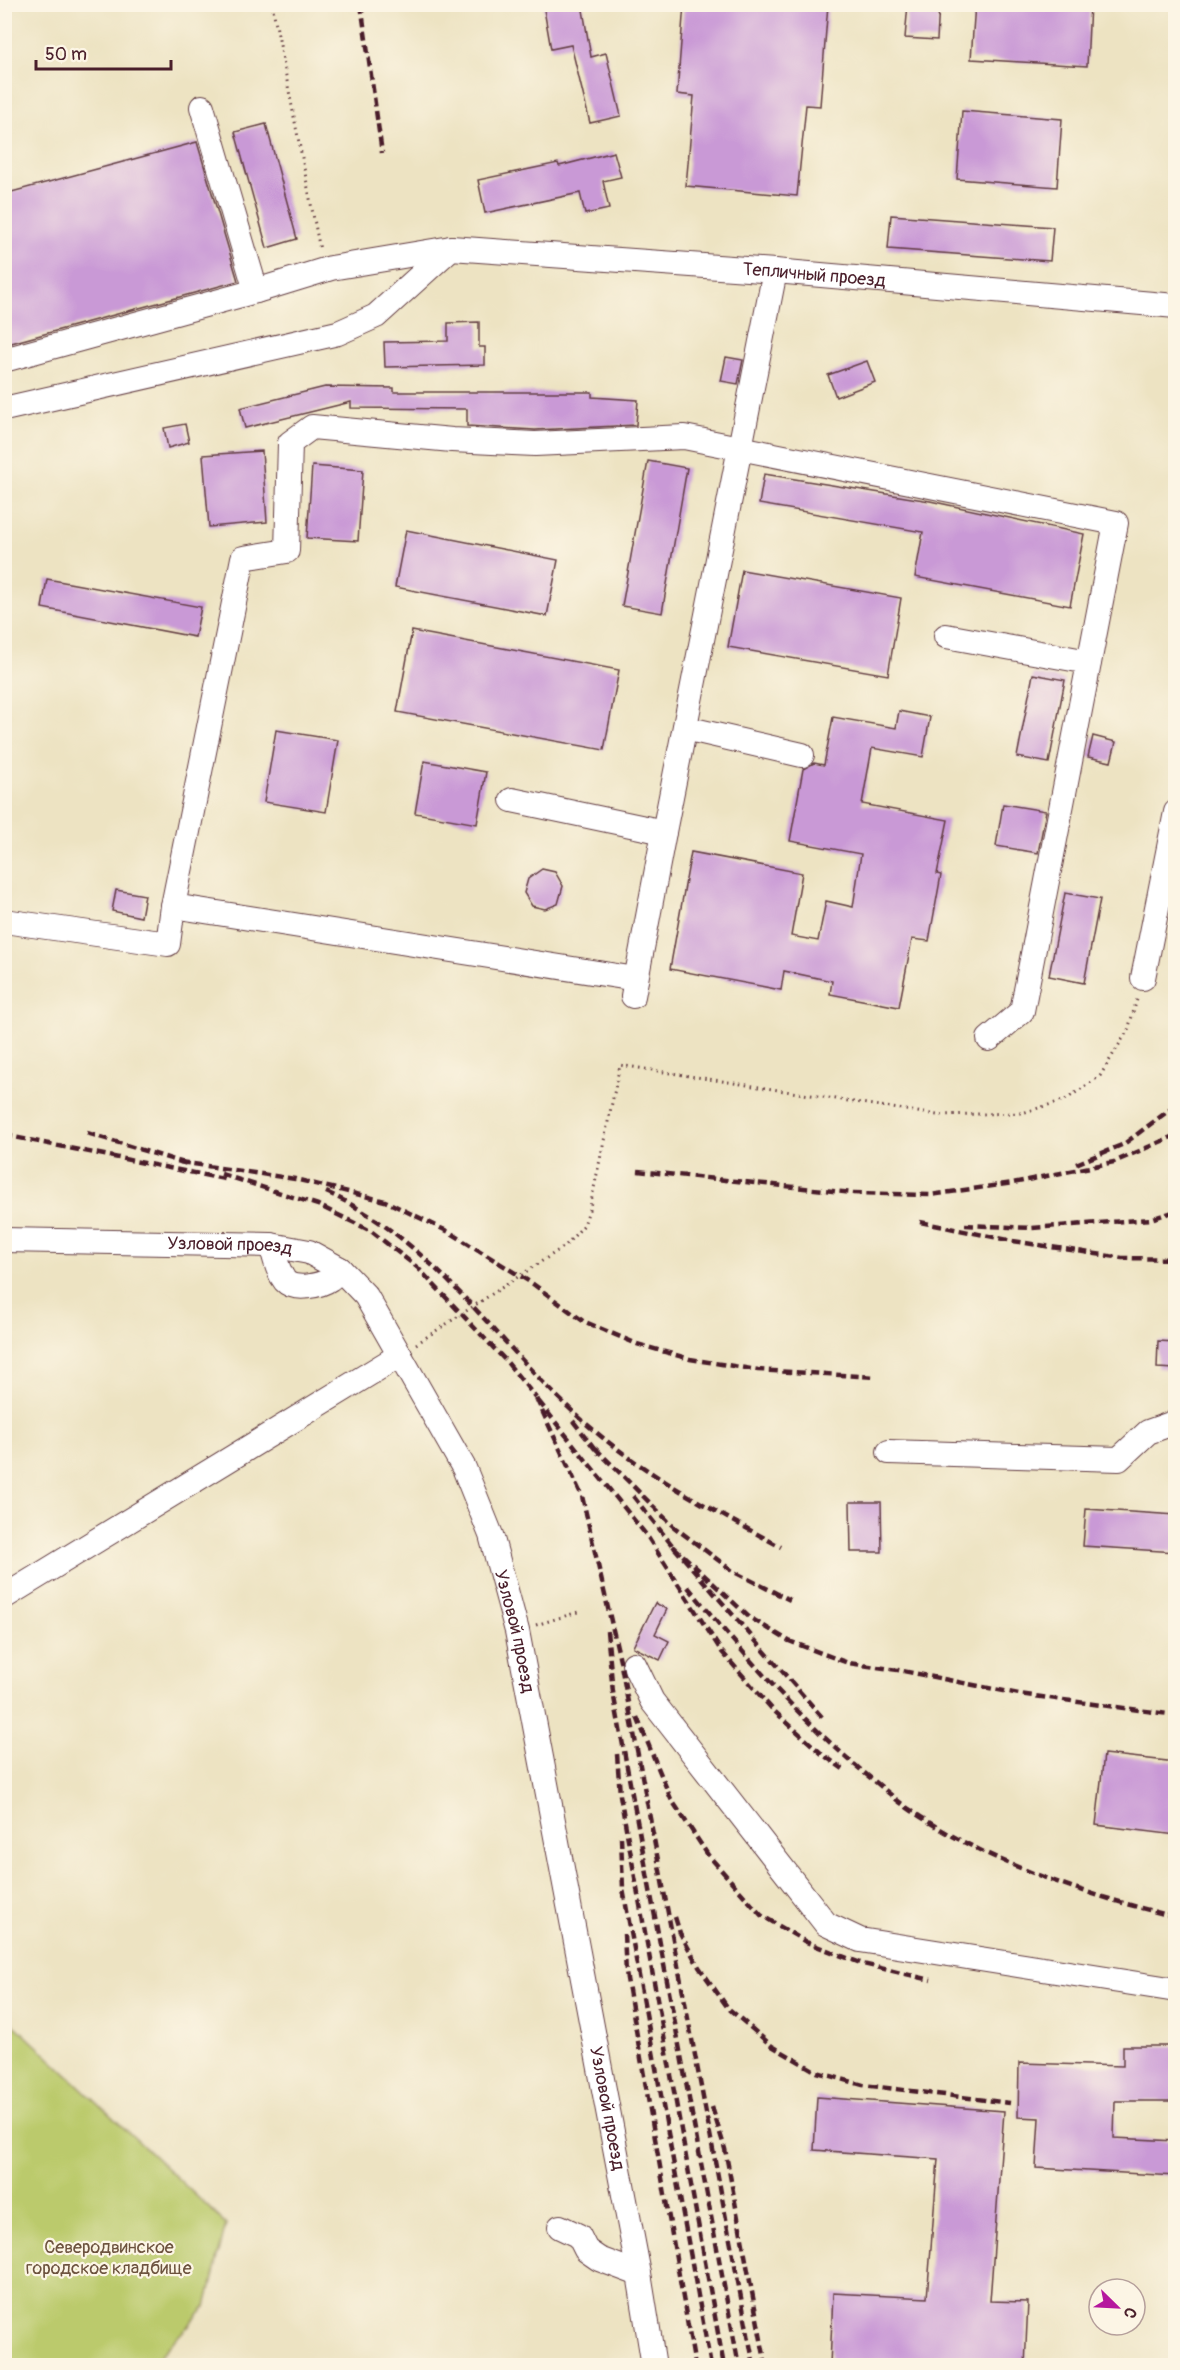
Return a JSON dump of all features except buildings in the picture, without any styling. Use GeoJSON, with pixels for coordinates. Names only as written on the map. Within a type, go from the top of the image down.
{"type":"FeatureCollection","features":[{"type":"Feature","properties":{"kind":"street"},"geometry":{"type":"LineString","coordinates":[[201,107],[256,291]]}},
{"type":"Feature","properties":{"kind":"street","name":"Тепличный проезд"},"geometry":{"type":"LineString","coordinates":[[4,360],[256,291],[331,268],[451,248],[775,271],[1176,306]]}},
{"type":"Feature","properties":{"kind":"street"},"geometry":{"type":"LineString","coordinates":[[4,409],[338,333],[376,316],[451,248]]}},
{"type":"Feature","properties":{"kind":"street"},"geometry":{"type":"LineString","coordinates":[[173,906],[635,987],[775,271]]}},
{"type":"Feature","properties":{"kind":"street"},"geometry":{"type":"LineString","coordinates":[[4,921],[168,944],[173,906],[243,558],[287,551],[290,443],[312,428],[452,440],[535,444],[684,437],[1116,524],[1022,1011],[989,1039]]}},
{"type":"Feature","properties":{"kind":"street"},"geometry":{"type":"LineString","coordinates":[[946,636],[1089,662]]}},
{"type":"Feature","properties":{"kind":"street"},"geometry":{"type":"LineString","coordinates":[[685,729],[802,755]]}},
{"type":"Feature","properties":{"kind":"street"},"geometry":{"type":"LineString","coordinates":[[512,800],[664,832]]}},
{"type":"Feature","properties":{"kind":"street"},"geometry":{"type":"LineString","coordinates":[[1143,978],[1176,812]]}},
{"type":"Feature","properties":{"kind":"street","name":"Узловой проезд"},"geometry":{"type":"LineString","coordinates":[[4,1240],[271,1245],[309,1252],[340,1269],[366,1296],[464,1468],[491,1535],[517,1631],[639,2274],[654,2366]]}},
{"type":"Feature","properties":{"kind":"street"},"geometry":{"type":"LineString","coordinates":[[271,1245],[277,1267],[286,1282],[296,1286],[313,1285],[329,1280],[340,1269]]}},
{"type":"Feature","properties":{"kind":"street"},"geometry":{"type":"LineString","coordinates":[[4,1597],[400,1355]]}},
{"type":"Feature","properties":{"kind":"street"},"geometry":{"type":"LineString","coordinates":[[890,1452],[1119,1459],[1148,1432],[1176,1422]]}},
{"type":"Feature","properties":{"kind":"street"},"geometry":{"type":"LineString","coordinates":[[634,1664],[652,1701],[826,1924],[860,1940],[1176,1990]]}},
{"type":"Feature","properties":{"kind":"street"},"geometry":{"type":"LineString","coordinates":[[560,2227],[579,2236],[586,2250],[599,2259],[639,2274]]}},
{"type":"Feature","properties":{"kind":"path"},"geometry":{"type":"LineString","coordinates":[[272,4],[320,250],[331,268]]}},
{"type":"Feature","properties":{"kind":"path"},"geometry":{"type":"LineString","coordinates":[[400,1355],[565,1246],[584,1225],[590,1207],[620,1065],[937,1114],[1022,1113],[1065,1100],[1100,1076],[1128,1030],[1143,978]]}},
{"type":"Feature","properties":{"kind":"path"},"geometry":{"type":"LineString","coordinates":[[517,1631],[578,1612]]}},
{"type":"Feature","properties":{"kind":"green space","name":"Северодвинское городское кладбище"},"geometry":{"type":"Polygon","coordinates":[[[5,2016],[226,2224],[206,2307],[151,2365],[5,2365],[5,2016]]]}},
{"type":"Feature","properties":{"kind":"railway"},"geometry":{"type":"LineString","coordinates":[[361,4],[382,153]]}},
{"type":"Feature","properties":{"kind":"railway"},"geometry":{"type":"LineString","coordinates":[[1076,1164],[1124,1144],[1176,1105]]}},
{"type":"Feature","properties":{"kind":"railway"},"geometry":{"type":"LineString","coordinates":[[87,1133],[187,1164]]}},
{"type":"Feature","properties":{"kind":"railway"},"geometry":{"type":"LineString","coordinates":[[4,1135],[229,1180]]}},
{"type":"Feature","properties":{"kind":"railway"},"geometry":{"type":"LineString","coordinates":[[638,1171],[853,1193],[930,1195],[1013,1183],[1114,1162],[1176,1135]]}},
{"type":"Feature","properties":{"kind":"railway"},"geometry":{"type":"LineString","coordinates":[[180,1162],[295,1179],[385,1201],[451,1233],[533,1284],[583,1321],[637,1344],[690,1359],[758,1370],[876,1377]]}},
{"type":"Feature","properties":{"kind":"railway"},"geometry":{"type":"LineString","coordinates":[[221,1174],[318,1205],[371,1231],[418,1268],[506,1361],[536,1398]]}},
{"type":"Feature","properties":{"kind":"railway"},"geometry":{"type":"LineString","coordinates":[[326,1192],[366,1214],[403,1240],[437,1270],[562,1402],[617,1449],[685,1494],[781,1547]]}},
{"type":"Feature","properties":{"kind":"railway"},"geometry":{"type":"LineString","coordinates":[[965,1225],[1032,1228],[1151,1219],[1176,1211]]}},
{"type":"Feature","properties":{"kind":"railway"},"geometry":{"type":"LineString","coordinates":[[920,1222],[1013,1241],[1122,1258],[1176,1259]]}},
{"type":"Feature","properties":{"kind":"railway"},"geometry":{"type":"LineString","coordinates":[[754,2366],[620,1660],[582,1496],[536,1398],[647,1536],[722,1652],[772,1709],[822,1754],[843,1769]]}},
{"type":"Feature","properties":{"kind":"railway"},"geometry":{"type":"LineString","coordinates":[[573,1421],[599,1454]]}},
{"type":"Feature","properties":{"kind":"railway"},"geometry":{"type":"LineString","coordinates":[[595,1448],[674,1527],[734,1572],[790,1600]]}},
{"type":"Feature","properties":{"kind":"railway"},"geometry":{"type":"LineString","coordinates":[[633,1496],[672,1545]]}},
{"type":"Feature","properties":{"kind":"railway"},"geometry":{"type":"LineString","coordinates":[[822,1717],[672,1545],[749,1617],[789,1641],[848,1663],[898,1670],[1019,1694],[1176,1715]]}},
{"type":"Feature","properties":{"kind":"railway"},"geometry":{"type":"LineString","coordinates":[[688,1587],[753,1663],[799,1712],[847,1758],[912,1811],[941,1830],[1005,1862],[1073,1888],[1176,1917]]}},
{"type":"Feature","properties":{"kind":"railway"},"geometry":{"type":"LineString","coordinates":[[607,1631],[613,1692],[739,2366]]}},
{"type":"Feature","properties":{"kind":"railway"},"geometry":{"type":"LineString","coordinates":[[637,1717],[671,1799],[708,1855],[761,1915],[806,1942],[863,1964],[931,1980]]}},
{"type":"Feature","properties":{"kind":"railway"},"geometry":{"type":"LineString","coordinates":[[617,1754],[620,1795],[724,2366]]}},
{"type":"Feature","properties":{"kind":"railway"},"geometry":{"type":"LineString","coordinates":[[621,1837],[623,1889],[711,2366]]}},
{"type":"Feature","properties":{"kind":"railway"},"geometry":{"type":"LineString","coordinates":[[675,1917],[680,1933],[699,1967],[728,2008],[772,2046],[817,2072],[863,2085],[1010,2103]]}},
{"type":"Feature","properties":{"kind":"railway"},"geometry":{"type":"LineString","coordinates":[[624,1934],[626,1973],[695,2366]]}},
{"type":"Feature","properties":{"kind":"railway"},"geometry":{"type":"LineString","coordinates":[[712,2107],[725,2149],[766,2366]]}}]}
